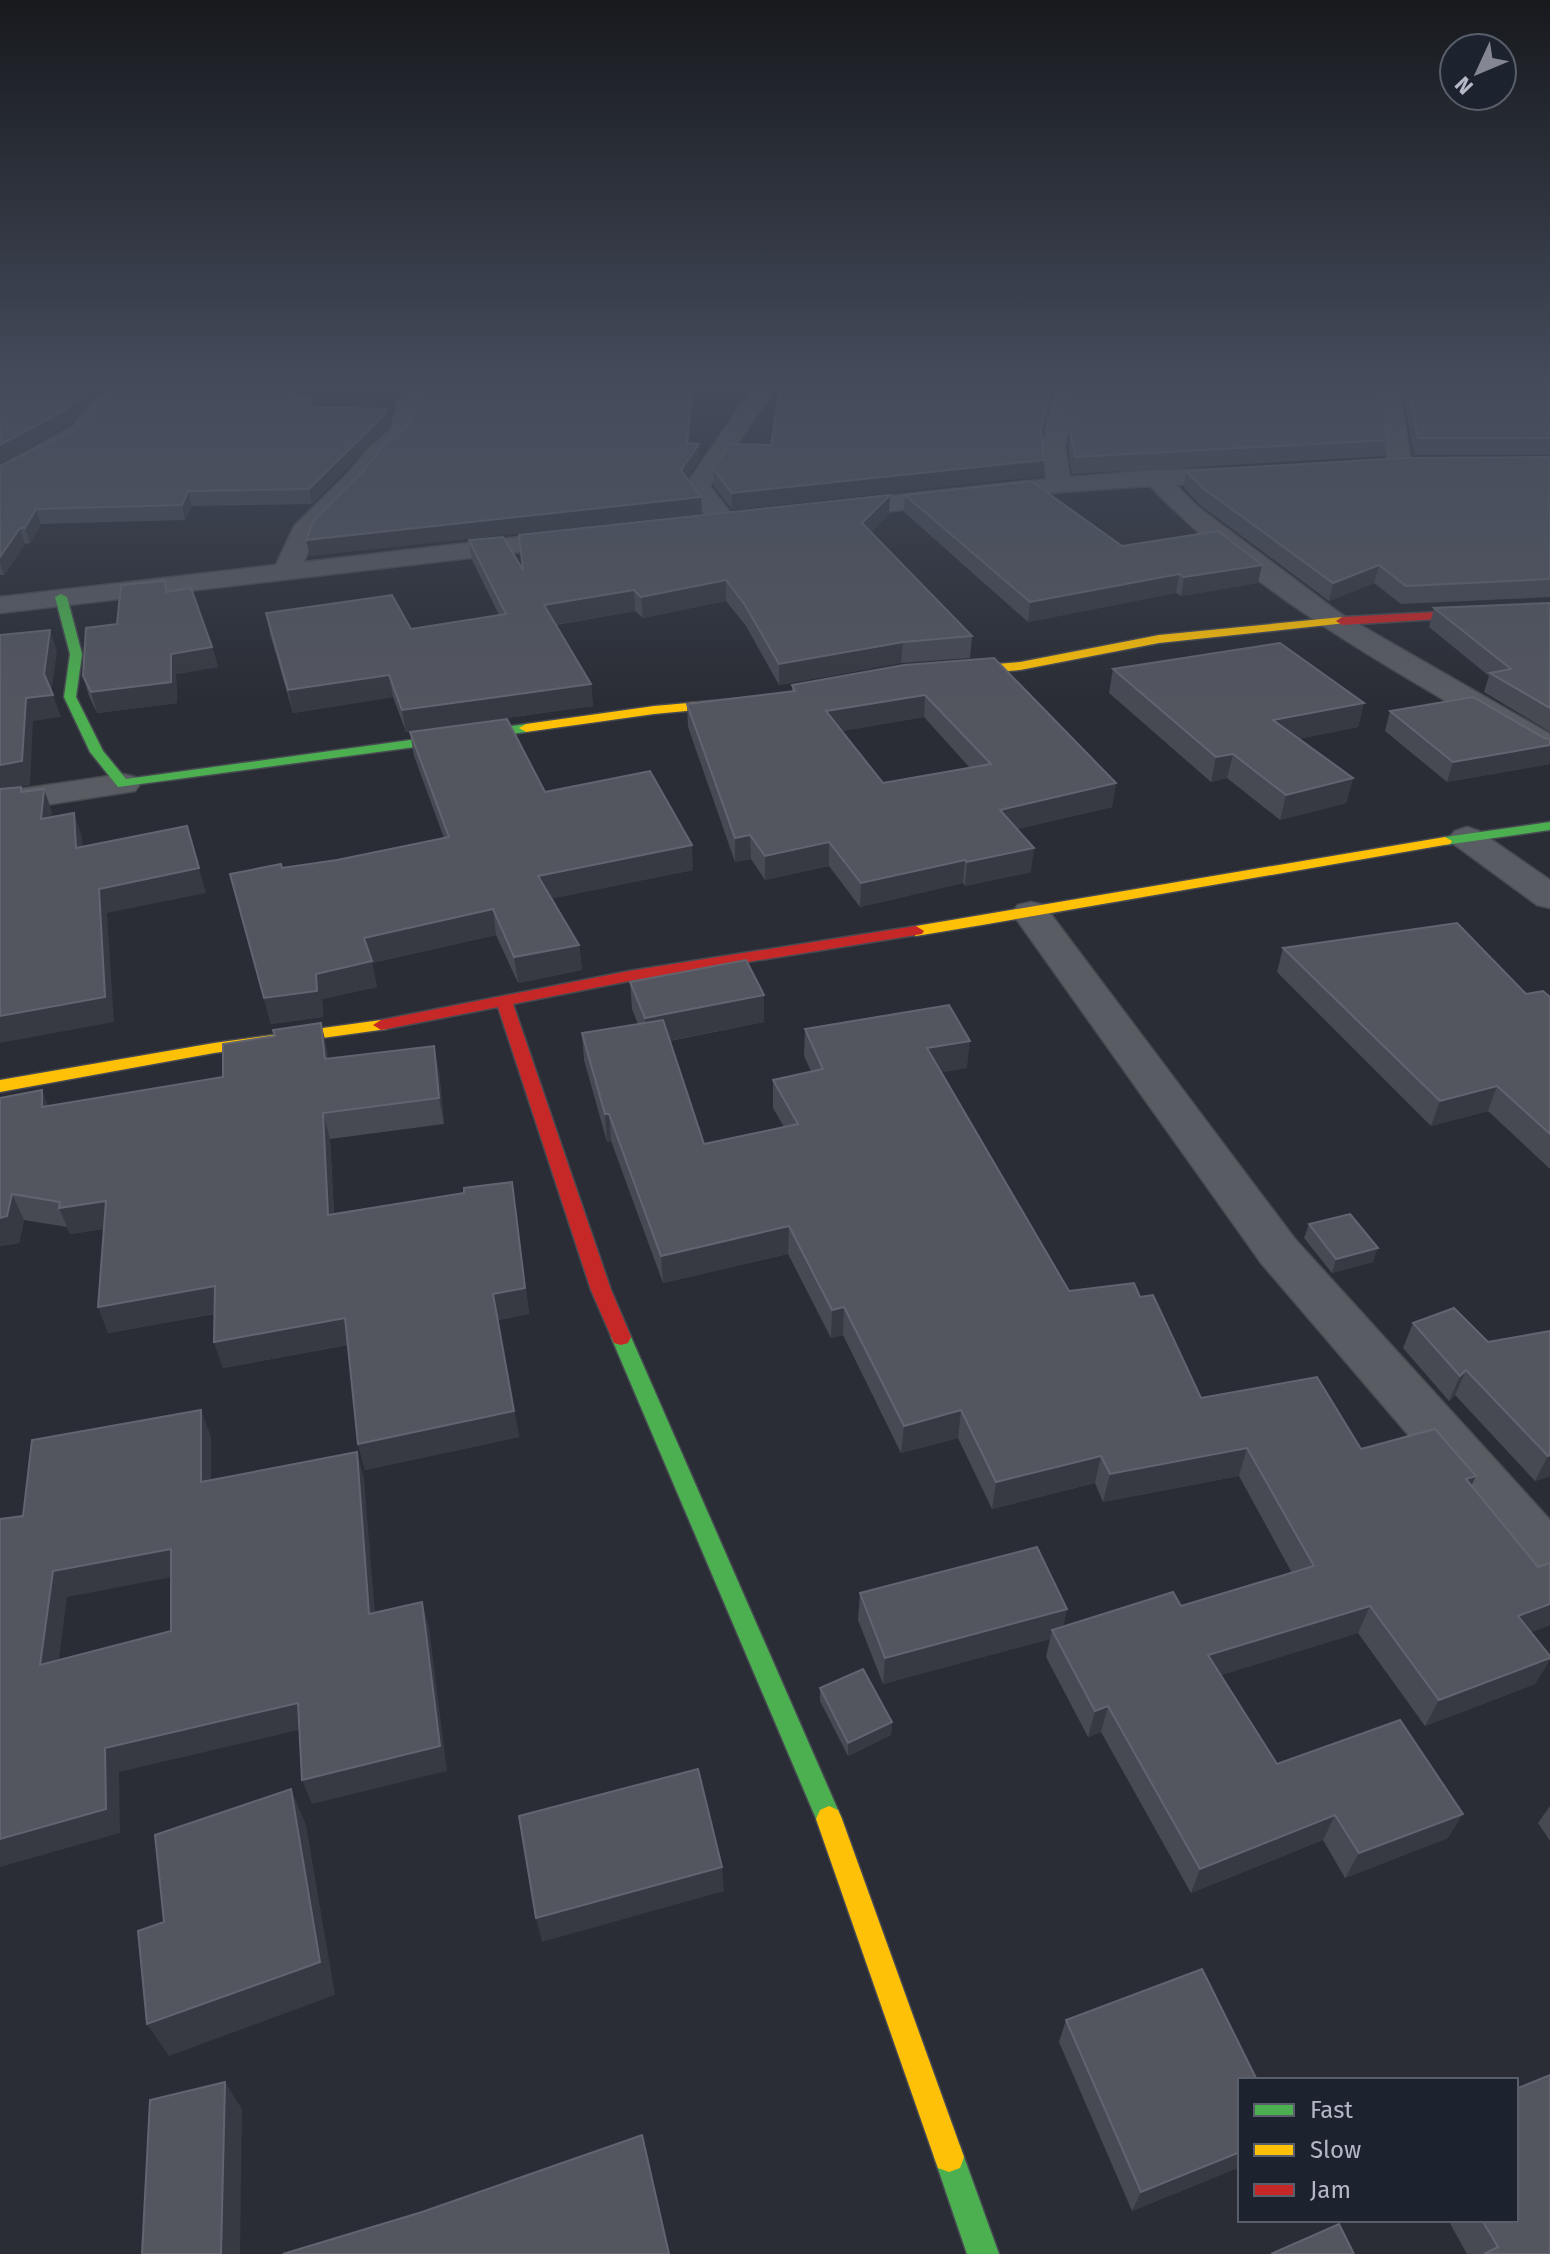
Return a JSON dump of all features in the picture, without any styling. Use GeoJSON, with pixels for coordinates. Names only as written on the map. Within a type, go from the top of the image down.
{"type":"FeatureCollection","features":[{"type":"Feature","properties":{"kind":"street"},"geometry":{"type":"LineString","coordinates":[[287,570],[303,532],[347,488]]}},
{"type":"Feature","properties":{"kind":"street"},"geometry":{"type":"LineString","coordinates":[[699,488],[724,521]]}},
{"type":"Feature","properties":{"kind":"street"},"geometry":{"type":"LineString","coordinates":[[801,513],[1031,488]]}},
{"type":"Feature","properties":{"kind":"street"},"geometry":{"type":"LineString","coordinates":[[1166,488],[1189,512],[1331,620],[1550,748]]}},
{"type":"Feature","properties":{"kind":"street"},"geometry":{"type":"LineString","coordinates":[[693,525],[755,518]]}},
{"type":"Feature","properties":{"kind":"street"},"geometry":{"type":"LineString","coordinates":[[0,605],[599,535]]}},
{"type":"Feature","properties":{"kind":"street"},"geometry":{"type":"LineString","coordinates":[[61,597],[76,654],[70,697],[97,752],[123,784]]}},
{"type":"Feature","properties":{"kind":"street"},"geometry":{"type":"LineString","coordinates":[[931,673],[1020,666],[1159,639],[1331,620],[1550,609]]}},
{"type":"Feature","properties":{"kind":"street"},"geometry":{"type":"LineString","coordinates":[[0,802],[654,710],[760,701]]}},
{"type":"Feature","properties":{"kind":"street"},"geometry":{"type":"LineString","coordinates":[[0,1086],[214,1048],[395,1023],[629,976],[1031,913],[1284,865],[1550,826]]}},
{"type":"Feature","properties":{"kind":"street"},"geometry":{"type":"LineString","coordinates":[[1467,838],[1550,897]]}},
{"type":"Feature","properties":{"kind":"street"},"geometry":{"type":"LineString","coordinates":[[1031,913],[1278,1251],[1550,1560]]}},
{"type":"Feature","properties":{"kind":"street"},"geometry":{"type":"LineString","coordinates":[[504,1001],[601,1290],[842,1849],[983,2254]]}},
{"type":"Feature","properties":{"kind":"building"},"geometry":{"type":"Polygon","coordinates":[[[0,488],[310,488],[188,491],[182,505],[36,509],[25,528],[20,528],[0,557],[0,488]]]}},
{"type":"Feature","properties":{"kind":"building"},"geometry":{"type":"Polygon","coordinates":[[[346,488],[694,488],[701,497],[306,540],[314,520],[346,488]]]}},
{"type":"Feature","properties":{"kind":"building"},"geometry":{"type":"Polygon","coordinates":[[[728,488],[778,488],[732,493],[728,488]]]}},
{"type":"Feature","properties":{"kind":"building"},"geometry":{"type":"Polygon","coordinates":[[[966,488],[1041,488],[1122,546],[1218,531],[1262,565],[1184,577],[1179,574],[1030,602],[905,495],[966,488]]]}},
{"type":"Feature","properties":{"kind":"building"},"geometry":{"type":"Polygon","coordinates":[[[1203,488],[1550,488],[1550,579],[1406,586],[1379,565],[1333,583],[1203,488]]]}},
{"type":"Feature","properties":{"kind":"building"},"geometry":{"type":"Polygon","coordinates":[[[890,495],[862,523],[972,636],[903,642],[779,664],[745,605],[726,580],[641,597],[634,590],[544,605],[591,684],[402,710],[389,675],[288,690],[266,613],[392,595],[411,629],[506,614],[469,540],[503,537],[523,570],[519,535],[890,495]]]}},
{"type":"Feature","properties":{"kind":"building"},"geometry":{"type":"Polygon","coordinates":[[[165,581],[166,592],[191,588],[212,647],[171,654],[171,682],[91,692],[83,676],[86,628],[117,624],[121,585],[165,581]]]}},
{"type":"Feature","properties":{"kind":"building"},"geometry":{"type":"Polygon","coordinates":[[[1550,603],[1550,708],[1490,673],[1511,669],[1434,608],[1550,603]]]}},
{"type":"Feature","properties":{"kind":"building"},"geometry":{"type":"Polygon","coordinates":[[[50,630],[44,674],[53,695],[26,698],[22,761],[0,765],[0,635],[50,630]]]}},
{"type":"Feature","properties":{"kind":"building"},"geometry":{"type":"Polygon","coordinates":[[[1280,643],[1364,703],[1273,720],[1353,778],[1286,795],[1233,754],[1216,757],[1113,669],[1280,643]]]}},
{"type":"Feature","properties":{"kind":"building"},"geometry":{"type":"Polygon","coordinates":[[[994,658],[1116,783],[1000,810],[1034,848],[861,883],[829,842],[765,856],[750,835],[735,838],[687,704],[795,691],[792,685],[904,665],[994,658]],[[925,695],[826,711],[883,783],[991,764],[925,695]]]}},
{"type":"Feature","properties":{"kind":"building"},"geometry":{"type":"Polygon","coordinates":[[[1473,697],[1550,739],[1550,745],[1453,762],[1390,711],[1473,697]]]}},
{"type":"Feature","properties":{"kind":"building"},"geometry":{"type":"Polygon","coordinates":[[[507,719],[545,792],[650,771],[692,845],[538,876],[579,945],[514,957],[493,909],[364,938],[372,961],[316,974],[317,991],[264,998],[230,874],[281,864],[282,868],[337,860],[449,837],[410,732],[507,719]]]}},
{"type":"Feature","properties":{"kind":"building"},"geometry":{"type":"Polygon","coordinates":[[[21,787],[21,792],[44,789],[41,819],[74,813],[76,848],[187,826],[199,868],[99,889],[105,997],[0,1016],[0,789],[21,787]]]}},
{"type":"Feature","properties":{"kind":"building"},"geometry":{"type":"Polygon","coordinates":[[[1457,923],[1526,994],[1543,991],[1550,997],[1550,1134],[1497,1086],[1440,1101],[1283,948],[1457,923]]]}},
{"type":"Feature","properties":{"kind":"building"},"geometry":{"type":"Polygon","coordinates":[[[746,960],[764,995],[645,1018],[630,982],[746,960]]]}},
{"type":"Feature","properties":{"kind":"building"},"geometry":{"type":"Polygon","coordinates":[[[949,1005],[970,1041],[927,1048],[1069,1291],[1134,1283],[1140,1297],[1153,1295],[1201,1398],[1317,1377],[1361,1449],[1435,1429],[1476,1476],[1466,1479],[1538,1567],[1550,1563],[1550,1604],[1518,1616],[1550,1658],[1439,1700],[1370,1606],[1208,1655],[1277,1764],[1400,1720],[1463,1814],[1359,1853],[1335,1815],[1200,1869],[1108,1706],[1095,1711],[1052,1630],[1173,1592],[1181,1606],[1314,1566],[1247,1448],[1110,1474],[1101,1456],[996,1482],[961,1410],[904,1426],[844,1307],[832,1310],[789,1226],[661,1256],[609,1114],[605,1114],[582,1033],[663,1020],[704,1144],[798,1124],[773,1080],[823,1069],[805,1029],[949,1005]]]}},
{"type":"Feature","properties":{"kind":"building"},"geometry":{"type":"Polygon","coordinates":[[[321,1023],[325,1059],[434,1046],[439,1098],[323,1113],[328,1215],[464,1193],[464,1188],[512,1182],[525,1288],[493,1294],[514,1411],[358,1444],[345,1318],[214,1342],[215,1286],[98,1307],[106,1201],[59,1208],[60,1202],[12,1194],[7,1216],[0,1218],[0,1098],[42,1090],[42,1107],[223,1077],[223,1044],[275,1036],[273,1030],[321,1023]]]}},
{"type":"Feature","properties":{"kind":"building"},"geometry":{"type":"Polygon","coordinates":[[[1350,1214],[1378,1248],[1336,1259],[1309,1224],[1350,1214]]]}},
{"type":"Feature","properties":{"kind":"building"},"geometry":{"type":"Polygon","coordinates":[[[1454,1308],[1488,1342],[1550,1331],[1550,1455],[1466,1370],[1460,1376],[1413,1323],[1454,1308]]]}},
{"type":"Feature","properties":{"kind":"building"},"geometry":{"type":"Polygon","coordinates":[[[201,1410],[201,1482],[357,1452],[369,1614],[422,1602],[440,1746],[302,1780],[298,1703],[105,1748],[106,1809],[0,1839],[0,1519],[23,1516],[32,1440],[201,1410]],[[171,1549],[53,1571],[40,1665],[171,1631],[171,1549]]]}},
{"type":"Feature","properties":{"kind":"building"},"geometry":{"type":"Polygon","coordinates":[[[1037,1547],[1067,1609],[885,1658],[860,1593],[1037,1547]]]}},
{"type":"Feature","properties":{"kind":"building"},"geometry":{"type":"Polygon","coordinates":[[[863,1669],[892,1722],[848,1743],[820,1688],[863,1669]]]}},
{"type":"Feature","properties":{"kind":"building"},"geometry":{"type":"Polygon","coordinates":[[[698,1769],[722,1867],[536,1918],[519,1816],[698,1769]]]}},
{"type":"Feature","properties":{"kind":"building"},"geometry":{"type":"Polygon","coordinates":[[[291,1789],[320,1962],[147,2024],[138,1931],[164,1922],[155,1835],[291,1789]]]}},
{"type":"Feature","properties":{"kind":"building"},"geometry":{"type":"Polygon","coordinates":[[[1202,1969],[1256,2078],[1238,2078],[1238,2153],[1141,2192],[1066,2020],[1202,1969]]]}},
{"type":"Feature","properties":{"kind":"building"},"geometry":{"type":"Polygon","coordinates":[[[1550,2075],[1550,2254],[1484,2254],[1498,2247],[1483,2222],[1518,2222],[1518,2088],[1550,2075]]]}},
{"type":"Feature","properties":{"kind":"building"},"geometry":{"type":"Polygon","coordinates":[[[225,2082],[221,2254],[142,2254],[150,2100],[225,2082]]]}},
{"type":"Feature","properties":{"kind":"building"},"geometry":{"type":"Polygon","coordinates":[[[642,2135],[669,2254],[283,2254],[422,2212],[642,2135]]]}},
{"type":"Feature","properties":{"kind":"building"},"geometry":{"type":"Polygon","coordinates":[[[1339,2224],[1354,2254],[1271,2254],[1339,2224]]]}},
{"type":"Feature","properties":{"kind":"traffic: fast"},"geometry":{"type":"LineString","coordinates":[[61,597],[76,654],[70,697],[97,752],[123,784],[526,728]]}},
{"type":"Feature","properties":{"kind":"traffic: fast"},"geometry":{"type":"LineString","coordinates":[[1445,841],[1550,826]]}},
{"type":"Feature","properties":{"kind":"traffic: fast"},"geometry":{"type":"LineString","coordinates":[[621,1337],[829,1819]]}},
{"type":"Feature","properties":{"kind":"traffic: fast"},"geometry":{"type":"LineString","coordinates":[[949,2157],[983,2254]]}},
{"type":"Feature","properties":{"kind":"traffic: slow"},"geometry":{"type":"LineString","coordinates":[[944,672],[1020,666],[1159,639],[1342,621]]}},
{"type":"Feature","properties":{"kind":"traffic: slow"},"geometry":{"type":"LineString","coordinates":[[526,728],[654,710],[745,702]]}},
{"type":"Feature","properties":{"kind":"traffic: slow"},"geometry":{"type":"LineString","coordinates":[[916,931],[1445,841]]}},
{"type":"Feature","properties":{"kind":"traffic: slow"},"geometry":{"type":"LineString","coordinates":[[0,1086],[214,1048],[381,1025]]}},
{"type":"Feature","properties":{"kind":"traffic: slow"},"geometry":{"type":"LineString","coordinates":[[829,1819],[949,2157]]}},
{"type":"Feature","properties":{"kind":"traffic: jam"},"geometry":{"type":"LineString","coordinates":[[1342,621],[1550,609]]}},
{"type":"Feature","properties":{"kind":"traffic: jam"},"geometry":{"type":"LineString","coordinates":[[381,1025],[629,976],[916,931]]}},
{"type":"Feature","properties":{"kind":"traffic: jam"},"geometry":{"type":"LineString","coordinates":[[504,1001],[601,1290],[621,1337]]}}]}
